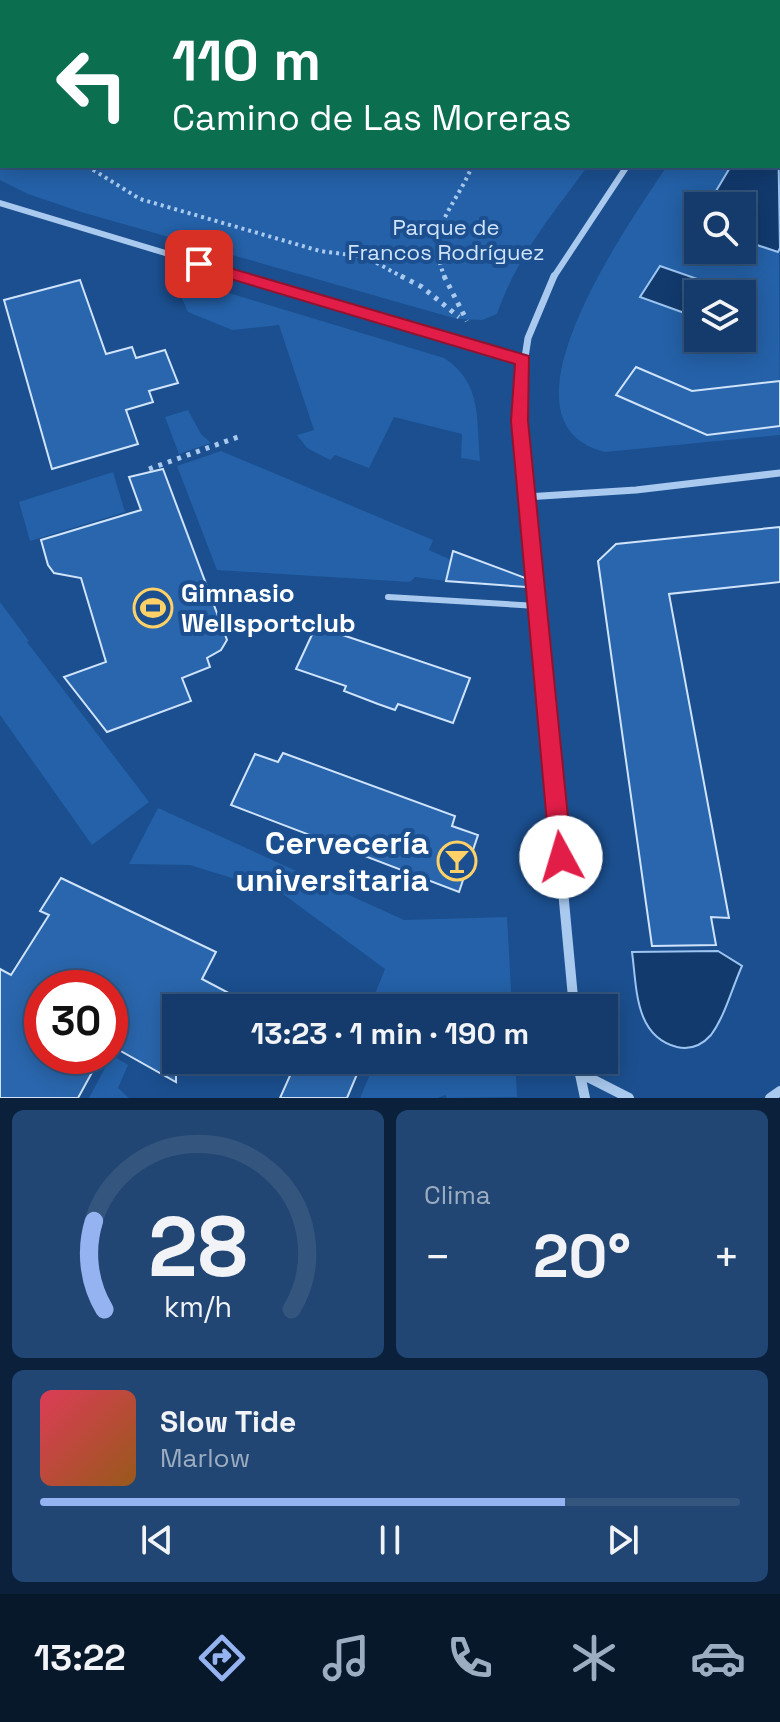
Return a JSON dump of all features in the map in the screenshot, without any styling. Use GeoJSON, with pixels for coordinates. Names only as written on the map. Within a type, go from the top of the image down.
{"type":"FeatureCollection","features":[{"type":"Feature","properties":{"kind":"street"},"geometry":{"type":"LineString","coordinates":[[573,994],[520,421],[523,360],[535,318],[554,275],[626,168]]}},
{"type":"Feature","properties":{"kind":"street"},"geometry":{"type":"LineString","coordinates":[[0,203],[523,360]]}},
{"type":"Feature","properties":{"kind":"street"},"geometry":{"type":"LineString","coordinates":[[526,497],[636,490],[780,473]]}},
{"type":"Feature","properties":{"kind":"street"},"geometry":{"type":"LineString","coordinates":[[580,1074],[585,1098]]}},
{"type":"Feature","properties":{"kind":"street"},"geometry":{"type":"LineString","coordinates":[[591,1074],[629,1098]]}},
{"type":"Feature","properties":{"kind":"street"},"geometry":{"type":"LineString","coordinates":[[770,1098],[780,1091]]}},
{"type":"Feature","properties":{"kind":"lane"},"geometry":{"type":"LineString","coordinates":[[388,597],[537,606]]}},
{"type":"Feature","properties":{"kind":"path"},"geometry":{"type":"LineString","coordinates":[[90,168],[140,199],[320,251],[366,257],[422,287],[469,326],[441,272],[435,251],[444,216],[471,168]]}},
{"type":"Feature","properties":{"kind":"path"},"geometry":{"type":"LineString","coordinates":[[149,469],[238,437]]}},
{"type":"Feature","properties":{"kind":"green space","name":"Parque de Francos Rodríguez"},"geometry":{"type":"Polygon","coordinates":[[[0,168],[587,168],[525,255],[497,314],[482,320],[457,319],[81,212],[28,194],[0,180],[0,168]]]}},
{"type":"Feature","properties":{"kind":"green space"},"geometry":{"type":"Polygon","coordinates":[[[666,168],[778,168],[780,435],[605,452],[572,434],[559,402],[563,362],[578,318],[601,272],[666,168]]]}},
{"type":"Feature","properties":{"kind":"green space"},"geometry":{"type":"Polygon","coordinates":[[[176,277],[444,358],[466,379],[471,391],[477,417],[480,461],[461,458],[462,434],[394,417],[369,468],[335,455],[330,460],[307,448],[297,435],[314,430],[279,325],[232,330],[188,312],[174,281],[176,277]]]}},
{"type":"Feature","properties":{"kind":"green space"},"geometry":{"type":"Polygon","coordinates":[[[188,410],[201,434],[211,443],[179,454],[165,417],[188,410]]]}},
{"type":"Feature","properties":{"kind":"green space"},"geometry":{"type":"Polygon","coordinates":[[[221,451],[433,540],[429,550],[451,560],[446,581],[415,577],[410,582],[217,570],[177,466],[221,451]]]}},
{"type":"Feature","properties":{"kind":"green space"},"geometry":{"type":"Polygon","coordinates":[[[113,472],[125,512],[30,541],[19,502],[113,472]]]}},
{"type":"Feature","properties":{"kind":"green space"},"geometry":{"type":"Polygon","coordinates":[[[0,602],[149,802],[92,845],[0,715],[0,602]]]}},
{"type":"Feature","properties":{"kind":"green space"},"geometry":{"type":"Polygon","coordinates":[[[158,808],[404,920],[507,917],[511,994],[375,994],[385,969],[283,894],[190,865],[129,864],[158,808]]]}},
{"type":"Feature","properties":{"kind":"green space"},"geometry":{"type":"Polygon","coordinates":[[[102,1074],[124,1074],[118,1088],[129,1098],[89,1098],[102,1074]]]}},
{"type":"Feature","properties":{"kind":"green space"},"geometry":{"type":"Polygon","coordinates":[[[370,1074],[516,1074],[517,1097],[447,1098],[445,1095],[438,1098],[360,1098],[370,1074]]]}},
{"type":"Feature","properties":{"kind":"shaded area"},"geometry":{"type":"Polygon","coordinates":[[[730,168],[779,168],[778,252],[756,245],[756,192],[715,192],[730,168]]]}},
{"type":"Feature","properties":{"kind":"shaded area"},"geometry":{"type":"Polygon","coordinates":[[[660,266],[700,280],[684,280],[684,313],[640,297],[660,266]]]}},
{"type":"Feature","properties":{"kind":"shaded area"},"geometry":{"type":"Polygon","coordinates":[[[718,951],[742,966],[716,1027],[704,1042],[696,1046],[682,1048],[663,1041],[645,1021],[640,1008],[632,952],[718,951]]]}},
{"type":"Feature","properties":{"kind":"building"},"geometry":{"type":"Polygon","coordinates":[[[80,280],[106,354],[132,347],[136,358],[165,350],[178,383],[149,391],[153,402],[126,410],[138,444],[52,469],[4,300],[80,280]]]}},
{"type":"Feature","properties":{"kind":"building"},"geometry":{"type":"Polygon","coordinates":[[[636,367],[692,391],[780,381],[780,426],[707,435],[616,395],[636,367]]]}},
{"type":"Feature","properties":{"kind":"building","name":"Gimnasio Wellsportclub"},"geometry":{"type":"Polygon","coordinates":[[[163,469],[227,640],[221,650],[207,658],[210,667],[182,678],[191,701],[107,732],[64,677],[106,662],[81,578],[54,573],[48,565],[41,540],[141,510],[129,477],[163,469]]]}},
{"type":"Feature","properties":{"kind":"building"},"geometry":{"type":"Polygon","coordinates":[[[780,527],[780,582],[669,594],[729,918],[711,917],[716,945],[652,946],[598,561],[616,544],[780,527]]]}},
{"type":"Feature","properties":{"kind":"building"},"geometry":{"type":"Polygon","coordinates":[[[453,551],[528,579],[526,587],[446,581],[453,551]]]}},
{"type":"Feature","properties":{"kind":"building"},"geometry":{"type":"Polygon","coordinates":[[[316,626],[470,678],[453,723],[398,704],[395,710],[344,691],[346,686],[296,669],[316,626]]]}},
{"type":"Feature","properties":{"kind":"building"},"geometry":{"type":"Polygon","coordinates":[[[283,753],[455,816],[452,826],[478,835],[459,892],[231,805],[255,754],[278,762],[283,753]]]}},
{"type":"Feature","properties":{"kind":"building"},"geometry":{"type":"Polygon","coordinates":[[[61,878],[216,952],[202,979],[230,994],[162,994],[162,1074],[176,1074],[176,1082],[128,1055],[128,970],[24,970],[24,1074],[91,1074],[78,1098],[0,1098],[0,969],[11,975],[49,915],[40,911],[61,878]]]}},
{"type":"Feature","properties":{"kind":"building"},"geometry":{"type":"Polygon","coordinates":[[[291,1074],[357,1074],[347,1098],[280,1098],[291,1074]]]}},
{"type":"Feature","properties":{"kind":"place","name":"Gimnasio Wellsportclub"},"geometry":{"type":"Point","coordinates":[153,608]}},
{"type":"Feature","properties":{"kind":"place","name":"Cervecería universitaria"},"geometry":{"type":"Point","coordinates":[457,861]}},
{"type":"Feature","properties":{"kind":"route"},"geometry":{"type":"LineString","coordinates":[[199,264],[523,360],[520,421],[561,857]]}}]}
